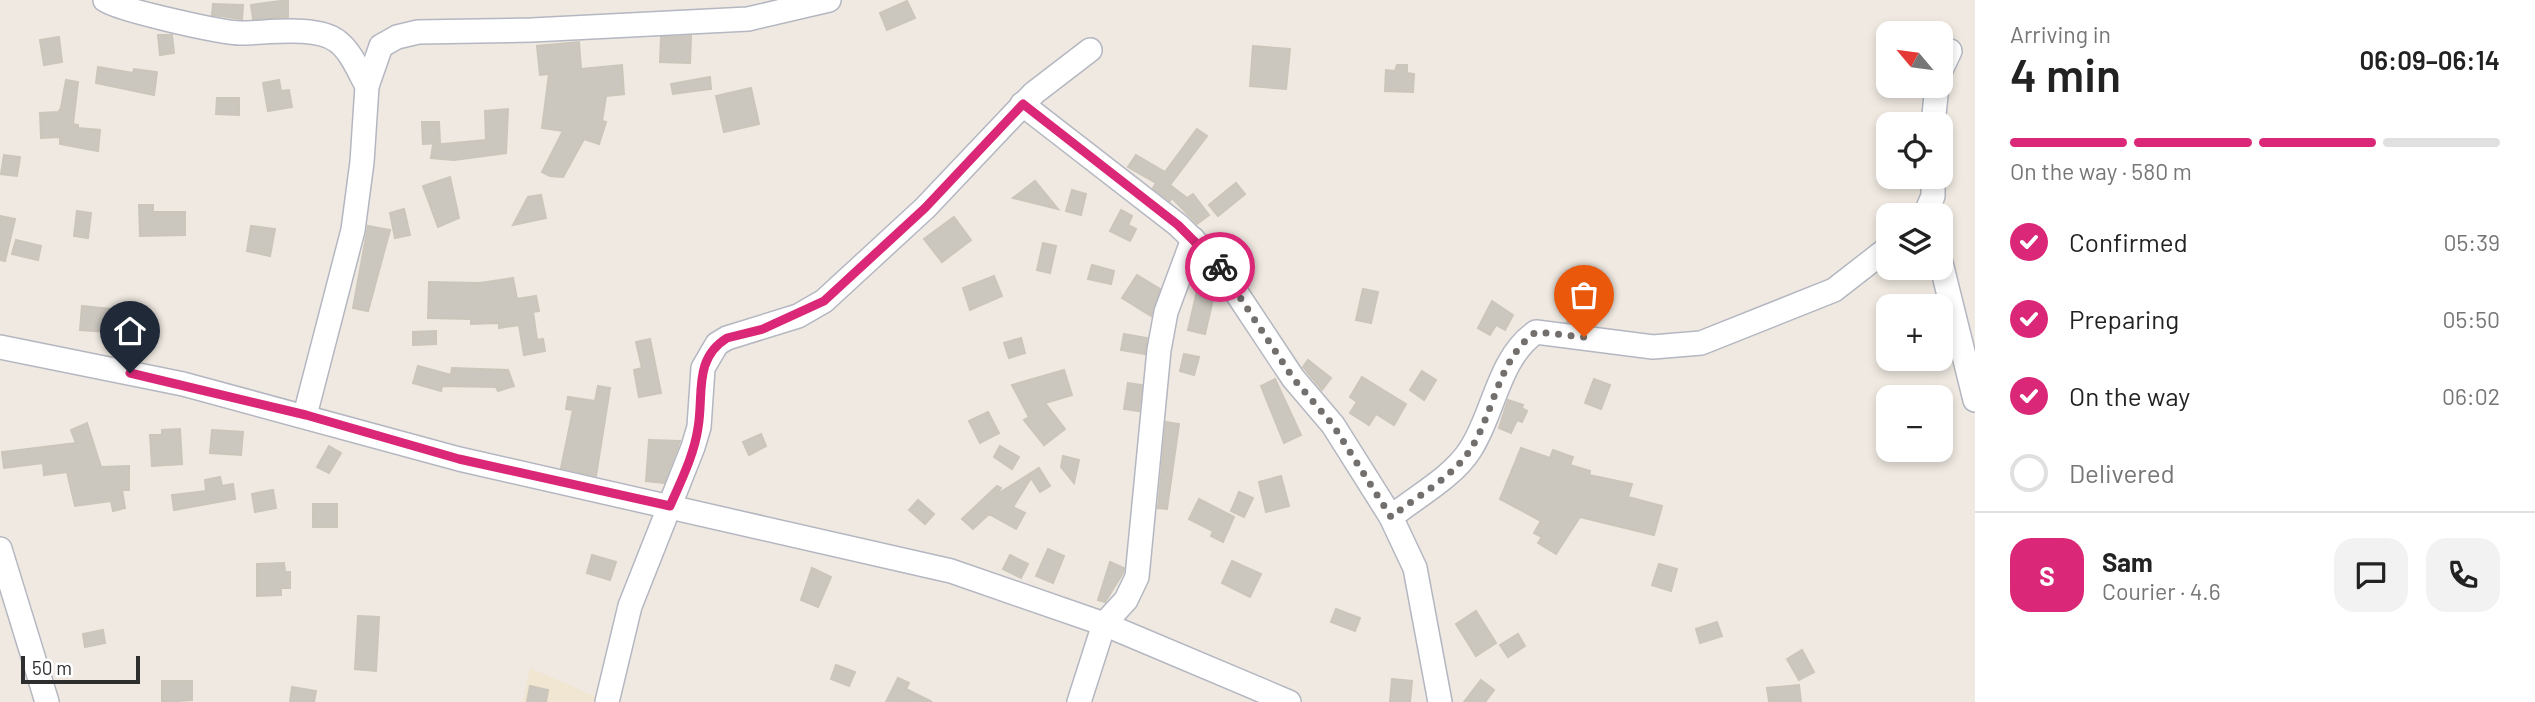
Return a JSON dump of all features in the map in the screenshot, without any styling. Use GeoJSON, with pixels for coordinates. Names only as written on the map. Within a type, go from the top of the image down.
{"type":"FeatureCollection","features":[{"type":"Feature","properties":{"kind":"street"},"geometry":{"type":"LineString","coordinates":[[105,0],[129,11],[219,30],[239,33],[302,32],[328,36],[344,47],[367,86]]}},
{"type":"Feature","properties":{"kind":"street"},"geometry":{"type":"LineString","coordinates":[[306,415],[353,230],[362,162],[367,86],[381,46],[397,37],[418,32],[737,20],[829,0]]}},
{"type":"Feature","properties":{"kind":"street"},"geometry":{"type":"LineString","coordinates":[[607,702],[630,606],[699,427],[703,368],[717,344],[727,338],[797,316],[824,301],[915,218],[1023,104],[1090,50]]}},
{"type":"Feature","properties":{"kind":"street"},"geometry":{"type":"LineString","coordinates":[[1023,104],[1193,239],[1222,270],[1293,378],[1333,425],[1391,517],[1415,568],[1440,702]]}},
{"type":"Feature","properties":{"kind":"street"},"geometry":{"type":"LineString","coordinates":[[1079,702],[1104,624],[1126,600],[1137,577],[1159,350],[1166,313],[1193,239]]}},
{"type":"Feature","properties":{"kind":"street"},"geometry":{"type":"LineString","coordinates":[[1391,517],[1469,452],[1505,373],[1527,338],[1536,332],[1653,347],[1702,343],[1834,290],[1876,257]]}},
{"type":"Feature","properties":{"kind":"street"},"geometry":{"type":"LineString","coordinates":[[1945,280],[1975,400]]}},
{"type":"Feature","properties":{"kind":"street"},"geometry":{"type":"LineString","coordinates":[[0,347],[183,384],[306,415],[459,459],[950,571],[1104,624],[1289,702]]}},
{"type":"Feature","properties":{"kind":"street"},"geometry":{"type":"LineString","coordinates":[[0,549],[47,702]]}},
{"type":"Feature","properties":{"kind":"shaded area"},"geometry":{"type":"Polygon","coordinates":[[[530,668],[608,702],[523,702],[530,668]]]}},
{"type":"Feature","properties":{"kind":"building"},"geometry":{"type":"Polygon","coordinates":[[[288,0],[288,17],[253,19],[251,5],[288,0]]]}},
{"type":"Feature","properties":{"kind":"building"},"geometry":{"type":"Polygon","coordinates":[[[907,1],[915,18],[887,30],[880,13],[907,1]]]}},
{"type":"Feature","properties":{"kind":"building"},"geometry":{"type":"Polygon","coordinates":[[[213,4],[243,5],[242,19],[212,15],[213,4]]]}},
{"type":"Feature","properties":{"kind":"building"},"geometry":{"type":"Polygon","coordinates":[[[158,35],[172,35],[174,53],[160,55],[158,35]]]}},
{"type":"Feature","properties":{"kind":"building"},"geometry":{"type":"Polygon","coordinates":[[[691,36],[690,63],[660,62],[661,37],[691,36]]]}},
{"type":"Feature","properties":{"kind":"building"},"geometry":{"type":"Polygon","coordinates":[[[59,37],[62,62],[44,65],[40,40],[59,37]]]}},
{"type":"Feature","properties":{"kind":"building"},"geometry":{"type":"Polygon","coordinates":[[[579,42],[581,69],[622,65],[624,94],[606,96],[602,121],[606,122],[599,144],[584,139],[563,177],[550,176],[542,172],[563,131],[542,128],[549,74],[540,75],[537,46],[579,42]]]}},
{"type":"Feature","properties":{"kind":"building"},"geometry":{"type":"Polygon","coordinates":[[[1253,46],[1290,49],[1286,89],[1250,86],[1253,46]]]}},
{"type":"Feature","properties":{"kind":"building"},"geometry":{"type":"Polygon","coordinates":[[[1397,65],[1407,65],[1407,73],[1414,74],[1413,92],[1385,91],[1386,70],[1395,71],[1397,65]]]}},
{"type":"Feature","properties":{"kind":"building"},"geometry":{"type":"Polygon","coordinates":[[[98,67],[133,73],[134,69],[157,72],[154,95],[96,83],[98,67]]]}},
{"type":"Feature","properties":{"kind":"building"},"geometry":{"type":"Polygon","coordinates":[[[710,77],[711,89],[673,94],[671,84],[710,77]]]}},
{"type":"Feature","properties":{"kind":"building"},"geometry":{"type":"Polygon","coordinates":[[[66,80],[78,82],[73,124],[78,125],[78,128],[100,130],[98,151],[60,144],[60,137],[41,138],[40,113],[58,112],[66,80]]]}},
{"type":"Feature","properties":{"kind":"building"},"geometry":{"type":"Polygon","coordinates":[[[279,80],[281,91],[289,90],[292,107],[268,111],[263,83],[279,80]]]}},
{"type":"Feature","properties":{"kind":"building"},"geometry":{"type":"Polygon","coordinates":[[[751,88],[759,124],[724,132],[716,96],[751,88]]]}},
{"type":"Feature","properties":{"kind":"building"},"geometry":{"type":"Polygon","coordinates":[[[217,98],[239,98],[239,115],[216,114],[217,98]]]}},
{"type":"Feature","properties":{"kind":"building"},"geometry":{"type":"Polygon","coordinates":[[[508,109],[506,153],[454,160],[431,158],[433,145],[486,140],[485,111],[508,109]]]}},
{"type":"Feature","properties":{"kind":"building"},"geometry":{"type":"Polygon","coordinates":[[[422,122],[439,122],[440,143],[423,144],[422,122]]]}},
{"type":"Feature","properties":{"kind":"building"},"geometry":{"type":"Polygon","coordinates":[[[1197,129],[1207,136],[1170,185],[1187,198],[1193,194],[1209,215],[1197,224],[1172,198],[1170,201],[1153,188],[1156,183],[1128,167],[1136,155],[1165,172],[1197,129]]]}},
{"type":"Feature","properties":{"kind":"building"},"geometry":{"type":"Polygon","coordinates":[[[4,155],[20,157],[17,176],[1,174],[4,155]]]}},
{"type":"Feature","properties":{"kind":"building"},"geometry":{"type":"Polygon","coordinates":[[[450,177],[459,218],[438,227],[423,186],[450,177]]]}},
{"type":"Feature","properties":{"kind":"building"},"geometry":{"type":"Polygon","coordinates":[[[1035,181],[1058,209],[1013,198],[1035,181]]]}},
{"type":"Feature","properties":{"kind":"building"},"geometry":{"type":"Polygon","coordinates":[[[1236,183],[1245,194],[1218,216],[1209,205],[1236,183]]]}},
{"type":"Feature","properties":{"kind":"building"},"geometry":{"type":"Polygon","coordinates":[[[1072,190],[1086,194],[1081,215],[1066,211],[1072,190]]]}},
{"type":"Feature","properties":{"kind":"building"},"geometry":{"type":"Polygon","coordinates":[[[541,195],[546,218],[513,225],[528,197],[541,195]]]}},
{"type":"Feature","properties":{"kind":"building"},"geometry":{"type":"Polygon","coordinates":[[[139,205],[153,205],[153,212],[185,212],[185,235],[140,236],[139,205]]]}},
{"type":"Feature","properties":{"kind":"building"},"geometry":{"type":"Polygon","coordinates":[[[404,209],[410,235],[395,238],[390,213],[404,209]]]}},
{"type":"Feature","properties":{"kind":"building"},"geometry":{"type":"Polygon","coordinates":[[[1121,210],[1132,216],[1128,225],[1136,229],[1130,241],[1110,231],[1121,210]]]}},
{"type":"Feature","properties":{"kind":"building"},"geometry":{"type":"Polygon","coordinates":[[[77,211],[91,213],[88,238],[74,236],[77,211]]]}},
{"type":"Feature","properties":{"kind":"building"},"geometry":{"type":"Polygon","coordinates":[[[0,216],[15,219],[5,261],[0,260],[0,216]]]}},
{"type":"Feature","properties":{"kind":"building"},"geometry":{"type":"Polygon","coordinates":[[[954,217],[971,240],[942,262],[924,239],[954,217]]]}},
{"type":"Feature","properties":{"kind":"building"},"geometry":{"type":"Polygon","coordinates":[[[251,226],[275,229],[270,256],[247,251],[251,226]]]}},
{"type":"Feature","properties":{"kind":"building"},"geometry":{"type":"Polygon","coordinates":[[[368,226],[390,230],[368,311],[353,308],[368,226]]]}},
{"type":"Feature","properties":{"kind":"building"},"geometry":{"type":"Polygon","coordinates":[[[16,240],[41,246],[38,260],[12,254],[16,240]]]}},
{"type":"Feature","properties":{"kind":"building"},"geometry":{"type":"Polygon","coordinates":[[[1043,243],[1056,246],[1050,273],[1037,270],[1043,243]]]}},
{"type":"Feature","properties":{"kind":"building"},"geometry":{"type":"Polygon","coordinates":[[[1092,265],[1114,271],[1111,284],[1088,279],[1092,265]]]}},
{"type":"Feature","properties":{"kind":"building"},"geometry":{"type":"Polygon","coordinates":[[[1137,275],[1160,289],[1151,316],[1122,298],[1137,275]]]}},
{"type":"Feature","properties":{"kind":"building"},"geometry":{"type":"Polygon","coordinates":[[[994,276],[1002,296],[970,310],[963,288],[994,276]]]}},
{"type":"Feature","properties":{"kind":"building"},"geometry":{"type":"Polygon","coordinates":[[[513,278],[517,299],[536,296],[539,311],[533,312],[537,340],[543,339],[545,351],[524,355],[519,325],[499,328],[499,323],[471,324],[471,319],[428,318],[429,282],[480,283],[513,278]]]}},
{"type":"Feature","properties":{"kind":"building"},"geometry":{"type":"Polygon","coordinates":[[[1363,289],[1378,292],[1371,323],[1356,320],[1363,289]]]}},
{"type":"Feature","properties":{"kind":"building"},"geometry":{"type":"Polygon","coordinates":[[[1197,291],[1214,295],[1205,334],[1188,330],[1197,291]]]}},
{"type":"Feature","properties":{"kind":"building"},"geometry":{"type":"Polygon","coordinates":[[[1492,301],[1513,315],[1505,330],[1496,325],[1490,335],[1478,328],[1492,301]]]}},
{"type":"Feature","properties":{"kind":"building"},"geometry":{"type":"Polygon","coordinates":[[[1577,301],[1598,311],[1591,325],[1567,322],[1577,301]]]}},
{"type":"Feature","properties":{"kind":"building"},"geometry":{"type":"Polygon","coordinates":[[[82,306],[152,313],[151,335],[80,330],[82,306]]]}},
{"type":"Feature","properties":{"kind":"building"},"geometry":{"type":"Polygon","coordinates":[[[436,331],[436,344],[413,345],[413,332],[436,331]]]}},
{"type":"Feature","properties":{"kind":"building"},"geometry":{"type":"Polygon","coordinates":[[[1124,334],[1147,338],[1145,354],[1121,350],[1124,334]]]}},
{"type":"Feature","properties":{"kind":"building"},"geometry":{"type":"Polygon","coordinates":[[[1021,338],[1025,353],[1009,358],[1004,343],[1021,338]]]}},
{"type":"Feature","properties":{"kind":"building"},"geometry":{"type":"Polygon","coordinates":[[[650,339],[661,393],[639,397],[634,370],[642,368],[636,342],[650,339]]]}},
{"type":"Feature","properties":{"kind":"building"},"geometry":{"type":"Polygon","coordinates":[[[1184,354],[1199,357],[1194,375],[1180,371],[1184,354]]]}},
{"type":"Feature","properties":{"kind":"building"},"geometry":{"type":"Polygon","coordinates":[[[1308,360],[1331,378],[1322,390],[1303,367],[1308,360]]]}},
{"type":"Feature","properties":{"kind":"building"},"geometry":{"type":"Polygon","coordinates":[[[418,366],[451,375],[452,368],[508,370],[514,386],[498,391],[496,387],[442,386],[441,391],[413,383],[418,366]]]}},
{"type":"Feature","properties":{"kind":"building"},"geometry":{"type":"Polygon","coordinates":[[[1064,370],[1072,395],[1045,403],[1065,429],[1044,445],[1024,420],[1029,417],[1012,385],[1064,370]]]}},
{"type":"Feature","properties":{"kind":"building"},"geometry":{"type":"Polygon","coordinates":[[[1422,371],[1436,380],[1424,400],[1410,390],[1422,371]]]}},
{"type":"Feature","properties":{"kind":"building"},"geometry":{"type":"Polygon","coordinates":[[[1362,377],[1406,404],[1394,425],[1376,414],[1369,425],[1350,413],[1357,402],[1350,397],[1362,377]]]}},
{"type":"Feature","properties":{"kind":"building"},"geometry":{"type":"Polygon","coordinates":[[[1275,379],[1301,435],[1284,443],[1261,386],[1275,379]]]}},
{"type":"Feature","properties":{"kind":"building"},"geometry":{"type":"Polygon","coordinates":[[[1594,379],[1610,385],[1601,409],[1585,403],[1594,379]]]}},
{"type":"Feature","properties":{"kind":"building"},"geometry":{"type":"Polygon","coordinates":[[[1128,383],[1142,385],[1139,411],[1124,409],[1128,383]]]}},
{"type":"Feature","properties":{"kind":"building"},"geometry":{"type":"Polygon","coordinates":[[[598,386],[610,388],[596,476],[561,468],[573,410],[566,409],[568,397],[595,401],[598,386]]]}},
{"type":"Feature","properties":{"kind":"building"},"geometry":{"type":"Polygon","coordinates":[[[1508,400],[1523,405],[1522,408],[1527,411],[1522,422],[1517,420],[1511,433],[1499,428],[1508,400]]]}},
{"type":"Feature","properties":{"kind":"building"},"geometry":{"type":"Polygon","coordinates":[[[988,412],[999,433],[980,443],[969,421],[988,412]]]}},
{"type":"Feature","properties":{"kind":"building"},"geometry":{"type":"Polygon","coordinates":[[[1166,422],[1179,424],[1167,509],[1158,508],[1166,422]]]}},
{"type":"Feature","properties":{"kind":"building"},"geometry":{"type":"Polygon","coordinates":[[[87,423],[101,467],[129,466],[129,490],[122,490],[125,508],[113,511],[111,501],[75,506],[67,472],[44,475],[43,463],[4,468],[2,452],[76,443],[71,430],[87,423]]]}},
{"type":"Feature","properties":{"kind":"building"},"geometry":{"type":"Polygon","coordinates":[[[180,429],[182,464],[152,466],[150,435],[162,435],[162,430],[180,429]]]}},
{"type":"Feature","properties":{"kind":"building"},"geometry":{"type":"Polygon","coordinates":[[[212,430],[243,432],[241,455],[210,453],[212,430]]]}},
{"type":"Feature","properties":{"kind":"building"},"geometry":{"type":"Polygon","coordinates":[[[761,434],[766,446],[749,455],[743,442],[761,434]]]}},
{"type":"Feature","properties":{"kind":"building"},"geometry":{"type":"Polygon","coordinates":[[[649,440],[680,441],[664,483],[646,481],[649,440]]]}},
{"type":"Feature","properties":{"kind":"building"},"geometry":{"type":"Polygon","coordinates":[[[329,446],[341,453],[329,473],[317,467],[329,446]]]}},
{"type":"Feature","properties":{"kind":"building"},"geometry":{"type":"Polygon","coordinates":[[[1000,446],[1019,457],[1012,469],[994,457],[1000,446]]]}},
{"type":"Feature","properties":{"kind":"building"},"geometry":{"type":"Polygon","coordinates":[[[1521,448],[1550,458],[1553,450],[1573,457],[1570,465],[1590,471],[1589,475],[1632,484],[1628,497],[1662,506],[1654,535],[1580,517],[1556,554],[1538,543],[1542,537],[1534,533],[1541,521],[1500,499],[1521,448]]]}},
{"type":"Feature","properties":{"kind":"building"},"geometry":{"type":"Polygon","coordinates":[[[1063,456],[1079,460],[1074,483],[1061,467],[1063,456]]]}},
{"type":"Feature","properties":{"kind":"building"},"geometry":{"type":"Polygon","coordinates":[[[1039,468],[1050,486],[1040,492],[1031,478],[1013,507],[1025,513],[1016,529],[989,514],[973,529],[962,519],[997,486],[1001,488],[996,495],[1039,468]]]}},
{"type":"Feature","properties":{"kind":"building"},"geometry":{"type":"Polygon","coordinates":[[[1281,476],[1289,506],[1266,512],[1259,482],[1281,476]]]}},
{"type":"Feature","properties":{"kind":"building"},"geometry":{"type":"Polygon","coordinates":[[[220,477],[222,486],[233,484],[235,499],[174,510],[172,495],[206,491],[205,480],[220,477]]]}},
{"type":"Feature","properties":{"kind":"building"},"geometry":{"type":"Polygon","coordinates":[[[273,490],[276,508],[255,512],[252,494],[273,490]]]}},
{"type":"Feature","properties":{"kind":"building"},"geometry":{"type":"Polygon","coordinates":[[[1239,492],[1253,498],[1244,517],[1231,511],[1239,492]]]}},
{"type":"Feature","properties":{"kind":"building"},"geometry":{"type":"Polygon","coordinates":[[[1199,499],[1234,517],[1223,542],[1211,536],[1213,531],[1189,519],[1199,499]]]}},
{"type":"Feature","properties":{"kind":"building"},"geometry":{"type":"Polygon","coordinates":[[[918,500],[934,514],[925,524],[909,510],[918,500]]]}},
{"type":"Feature","properties":{"kind":"building"},"geometry":{"type":"Polygon","coordinates":[[[313,504],[337,504],[337,527],[313,527],[313,504]]]}},
{"type":"Feature","properties":{"kind":"building"},"geometry":{"type":"Polygon","coordinates":[[[1048,549],[1064,556],[1053,583],[1036,576],[1048,549]]]}},
{"type":"Feature","properties":{"kind":"building"},"geometry":{"type":"Polygon","coordinates":[[[592,555],[616,562],[610,580],[587,573],[592,555]]]}},
{"type":"Feature","properties":{"kind":"building"},"geometry":{"type":"Polygon","coordinates":[[[1010,555],[1028,564],[1021,578],[1003,569],[1010,555]]]}},
{"type":"Feature","properties":{"kind":"building"},"geometry":{"type":"Polygon","coordinates":[[[1232,561],[1261,574],[1250,597],[1222,583],[1232,561]]]}},
{"type":"Feature","properties":{"kind":"building"},"geometry":{"type":"Polygon","coordinates":[[[1110,562],[1124,568],[1105,602],[1098,600],[1110,562]]]}},
{"type":"Feature","properties":{"kind":"building"},"geometry":{"type":"Polygon","coordinates":[[[284,563],[285,572],[290,572],[290,588],[281,588],[281,595],[257,596],[257,564],[284,563]]]}},
{"type":"Feature","properties":{"kind":"building"},"geometry":{"type":"Polygon","coordinates":[[[1659,564],[1677,569],[1671,591],[1652,585],[1659,564]]]}},
{"type":"Feature","properties":{"kind":"building"},"geometry":{"type":"Polygon","coordinates":[[[812,568],[831,577],[818,607],[801,600],[812,568]]]}},
{"type":"Feature","properties":{"kind":"building"},"geometry":{"type":"Polygon","coordinates":[[[1336,609],[1360,618],[1355,631],[1331,622],[1336,609]]]}},
{"type":"Feature","properties":{"kind":"building"},"geometry":{"type":"Polygon","coordinates":[[[1476,611],[1496,643],[1476,656],[1456,624],[1476,611]]]}},
{"type":"Feature","properties":{"kind":"building"},"geometry":{"type":"Polygon","coordinates":[[[358,616],[379,617],[376,671],[355,669],[358,616]]]}},
{"type":"Feature","properties":{"kind":"building"},"geometry":{"type":"Polygon","coordinates":[[[1717,622],[1722,636],[1700,643],[1696,629],[1717,622]]]}},
{"type":"Feature","properties":{"kind":"building"},"geometry":{"type":"Polygon","coordinates":[[[103,630],[105,643],[85,647],[83,634],[103,630]]]}},
{"type":"Feature","properties":{"kind":"building"},"geometry":{"type":"Polygon","coordinates":[[[1518,634],[1525,646],[1508,657],[1500,645],[1518,634]]]}},
{"type":"Feature","properties":{"kind":"building"},"geometry":{"type":"Polygon","coordinates":[[[1802,650],[1814,672],[1799,680],[1787,659],[1802,650]]]}},
{"type":"Feature","properties":{"kind":"building"},"geometry":{"type":"Polygon","coordinates":[[[836,665],[855,672],[849,686],[831,679],[836,665]]]}},
{"type":"Feature","properties":{"kind":"building"},"geometry":{"type":"Polygon","coordinates":[[[898,678],[909,683],[906,689],[932,702],[886,702],[898,678]]]}},
{"type":"Feature","properties":{"kind":"building"},"geometry":{"type":"Polygon","coordinates":[[[1392,679],[1412,681],[1410,702],[1390,702],[1392,679]]]}},
{"type":"Feature","properties":{"kind":"building"},"geometry":{"type":"Polygon","coordinates":[[[1481,680],[1494,690],[1485,702],[1464,702],[1481,680]]]}},
{"type":"Feature","properties":{"kind":"building"},"geometry":{"type":"Polygon","coordinates":[[[162,681],[192,681],[192,700],[162,702],[162,681]]]}},
{"type":"Feature","properties":{"kind":"building"},"geometry":{"type":"Polygon","coordinates":[[[1799,685],[1801,702],[1769,701],[1767,688],[1799,685]]]}},
{"type":"Feature","properties":{"kind":"building"},"geometry":{"type":"Polygon","coordinates":[[[530,686],[548,690],[546,702],[527,702],[530,686]]]}},
{"type":"Feature","properties":{"kind":"building"},"geometry":{"type":"Polygon","coordinates":[[[292,687],[316,691],[314,702],[290,702],[292,687]]]}},
{"type":"Feature","properties":{"kind":"way so far"},"geometry":{"type":"LineString","coordinates":[[1220,267],[1293,378],[1348,446],[1363,476],[1391,517],[1469,452],[1495,392],[1527,338],[1536,332],[1584,337]]}},
{"type":"Feature","properties":{"kind":"route"},"geometry":{"type":"LineString","coordinates":[[130,373],[306,415],[459,459],[670,506],[699,427],[703,368],[717,344],[727,338],[763,329],[797,316],[824,301],[888,245],[1023,104],[1178,225],[1220,267]]}}]}
